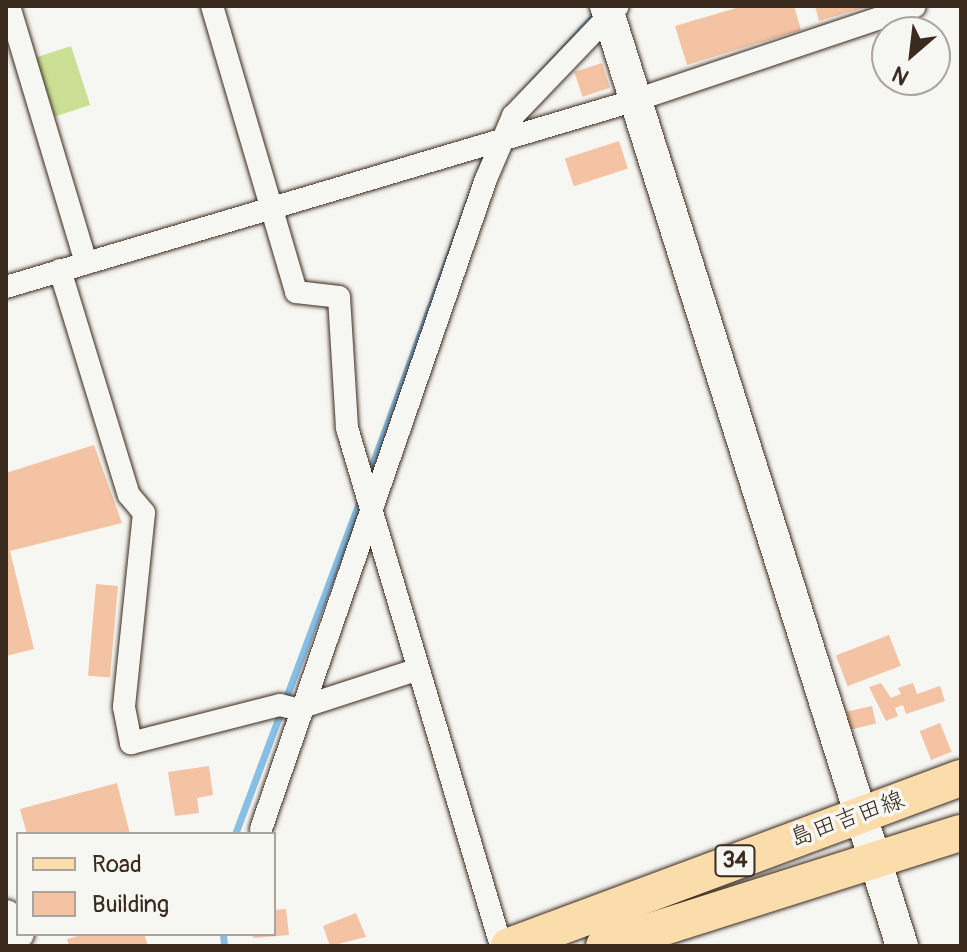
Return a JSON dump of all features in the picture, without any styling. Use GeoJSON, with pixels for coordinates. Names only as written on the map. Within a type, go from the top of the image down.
{"type":"FeatureCollection","features":[{"type":"Feature","properties":{"kind":"main road","name":"島田吉田線"},"geometry":{"type":"LineString","coordinates":[[509,946],[961,778]]}},
{"type":"Feature","properties":{"kind":"main road","name":"島田吉田線"},"geometry":{"type":"LineString","coordinates":[[604,946],[875,863],[961,833]]}},
{"type":"Feature","properties":{"kind":"street"},"geometry":{"type":"LineString","coordinates":[[9,6],[86,263]]}},
{"type":"Feature","properties":{"kind":"street"},"geometry":{"type":"LineString","coordinates":[[212,6],[296,292],[339,297],[347,428],[369,515],[501,946]]}},
{"type":"Feature","properties":{"kind":"street"},"geometry":{"type":"LineString","coordinates":[[6,287],[636,100],[915,6]]}},
{"type":"Feature","properties":{"kind":"street"},"geometry":{"type":"LineString","coordinates":[[610,10],[902,946]]}},
{"type":"Feature","properties":{"kind":"street"},"geometry":{"type":"LineString","coordinates":[[261,829],[293,707],[369,515],[425,344],[503,139],[513,116],[610,10]]}},
{"type":"Feature","properties":{"kind":"street"},"geometry":{"type":"LineString","coordinates":[[60,270],[129,495],[144,513],[124,707],[131,743],[293,707],[416,670]]}},
{"type":"Feature","properties":{"kind":"green space"},"geometry":{"type":"Polygon","coordinates":[[[71,46],[90,105],[55,116],[36,57],[71,46]]]}},
{"type":"Feature","properties":{"kind":"building"},"geometry":{"type":"Polygon","coordinates":[[[743,6],[794,6],[801,30],[687,65],[675,26],[743,6]]]}},
{"type":"Feature","properties":{"kind":"building"},"geometry":{"type":"Polygon","coordinates":[[[815,6],[866,6],[866,7],[819,21],[815,6]]]}},
{"type":"Feature","properties":{"kind":"building"},"geometry":{"type":"Polygon","coordinates":[[[602,63],[610,88],[582,97],[574,72],[602,63]]]}},
{"type":"Feature","properties":{"kind":"building"},"geometry":{"type":"Polygon","coordinates":[[[619,141],[628,169],[574,186],[565,159],[619,141]]]}},
{"type":"Feature","properties":{"kind":"building"},"geometry":{"type":"Polygon","coordinates":[[[94,445],[122,523],[10,551],[34,649],[6,656],[6,473],[94,445]]]}},
{"type":"Feature","properties":{"kind":"building"},"geometry":{"type":"Polygon","coordinates":[[[96,584],[118,586],[110,678],[88,676],[96,584]]]}},
{"type":"Feature","properties":{"kind":"building"},"geometry":{"type":"Polygon","coordinates":[[[889,635],[901,666],[848,686],[836,655],[889,635]]]}},
{"type":"Feature","properties":{"kind":"building"},"geometry":{"type":"Polygon","coordinates":[[[881,683],[891,698],[901,694],[898,688],[913,683],[917,694],[940,686],[945,701],[906,714],[903,705],[895,708],[898,716],[886,721],[869,687],[881,683]]]}},
{"type":"Feature","properties":{"kind":"building"},"geometry":{"type":"Polygon","coordinates":[[[872,706],[876,724],[851,729],[847,712],[872,706]]]}},
{"type":"Feature","properties":{"kind":"building"},"geometry":{"type":"Polygon","coordinates":[[[940,723],[952,752],[931,760],[920,731],[940,723]]]}},
{"type":"Feature","properties":{"kind":"building"},"geometry":{"type":"Polygon","coordinates":[[[209,766],[213,795],[197,798],[199,813],[175,816],[168,772],[209,766]]]}},
{"type":"Feature","properties":{"kind":"building"},"geometry":{"type":"Polygon","coordinates":[[[117,783],[129,832],[26,832],[20,809],[117,783]]]}},
{"type":"Feature","properties":{"kind":"building"},"geometry":{"type":"Polygon","coordinates":[[[286,909],[289,935],[253,938],[276,936],[276,910],[286,909]]]}},
{"type":"Feature","properties":{"kind":"building"},"geometry":{"type":"Polygon","coordinates":[[[356,913],[366,937],[330,946],[323,926],[356,913]]]}},
{"type":"Feature","properties":{"kind":"building"},"geometry":{"type":"Polygon","coordinates":[[[78,936],[145,936],[148,946],[69,946],[67,939],[78,936]]]}},
{"type":"Feature","properties":{"kind":"waterway"},"geometry":{"type":"LineString","coordinates":[[518,98],[599,10]]}},
{"type":"Feature","properties":{"kind":"waterway"},"geometry":{"type":"LineString","coordinates":[[368,476],[487,150]]}},
{"type":"Feature","properties":{"kind":"waterway"},"geometry":{"type":"LineString","coordinates":[[236,832],[360,499]]}},
{"type":"Feature","properties":{"kind":"waterway"},"geometry":{"type":"LineString","coordinates":[[223,936],[224,946]]}}]}
